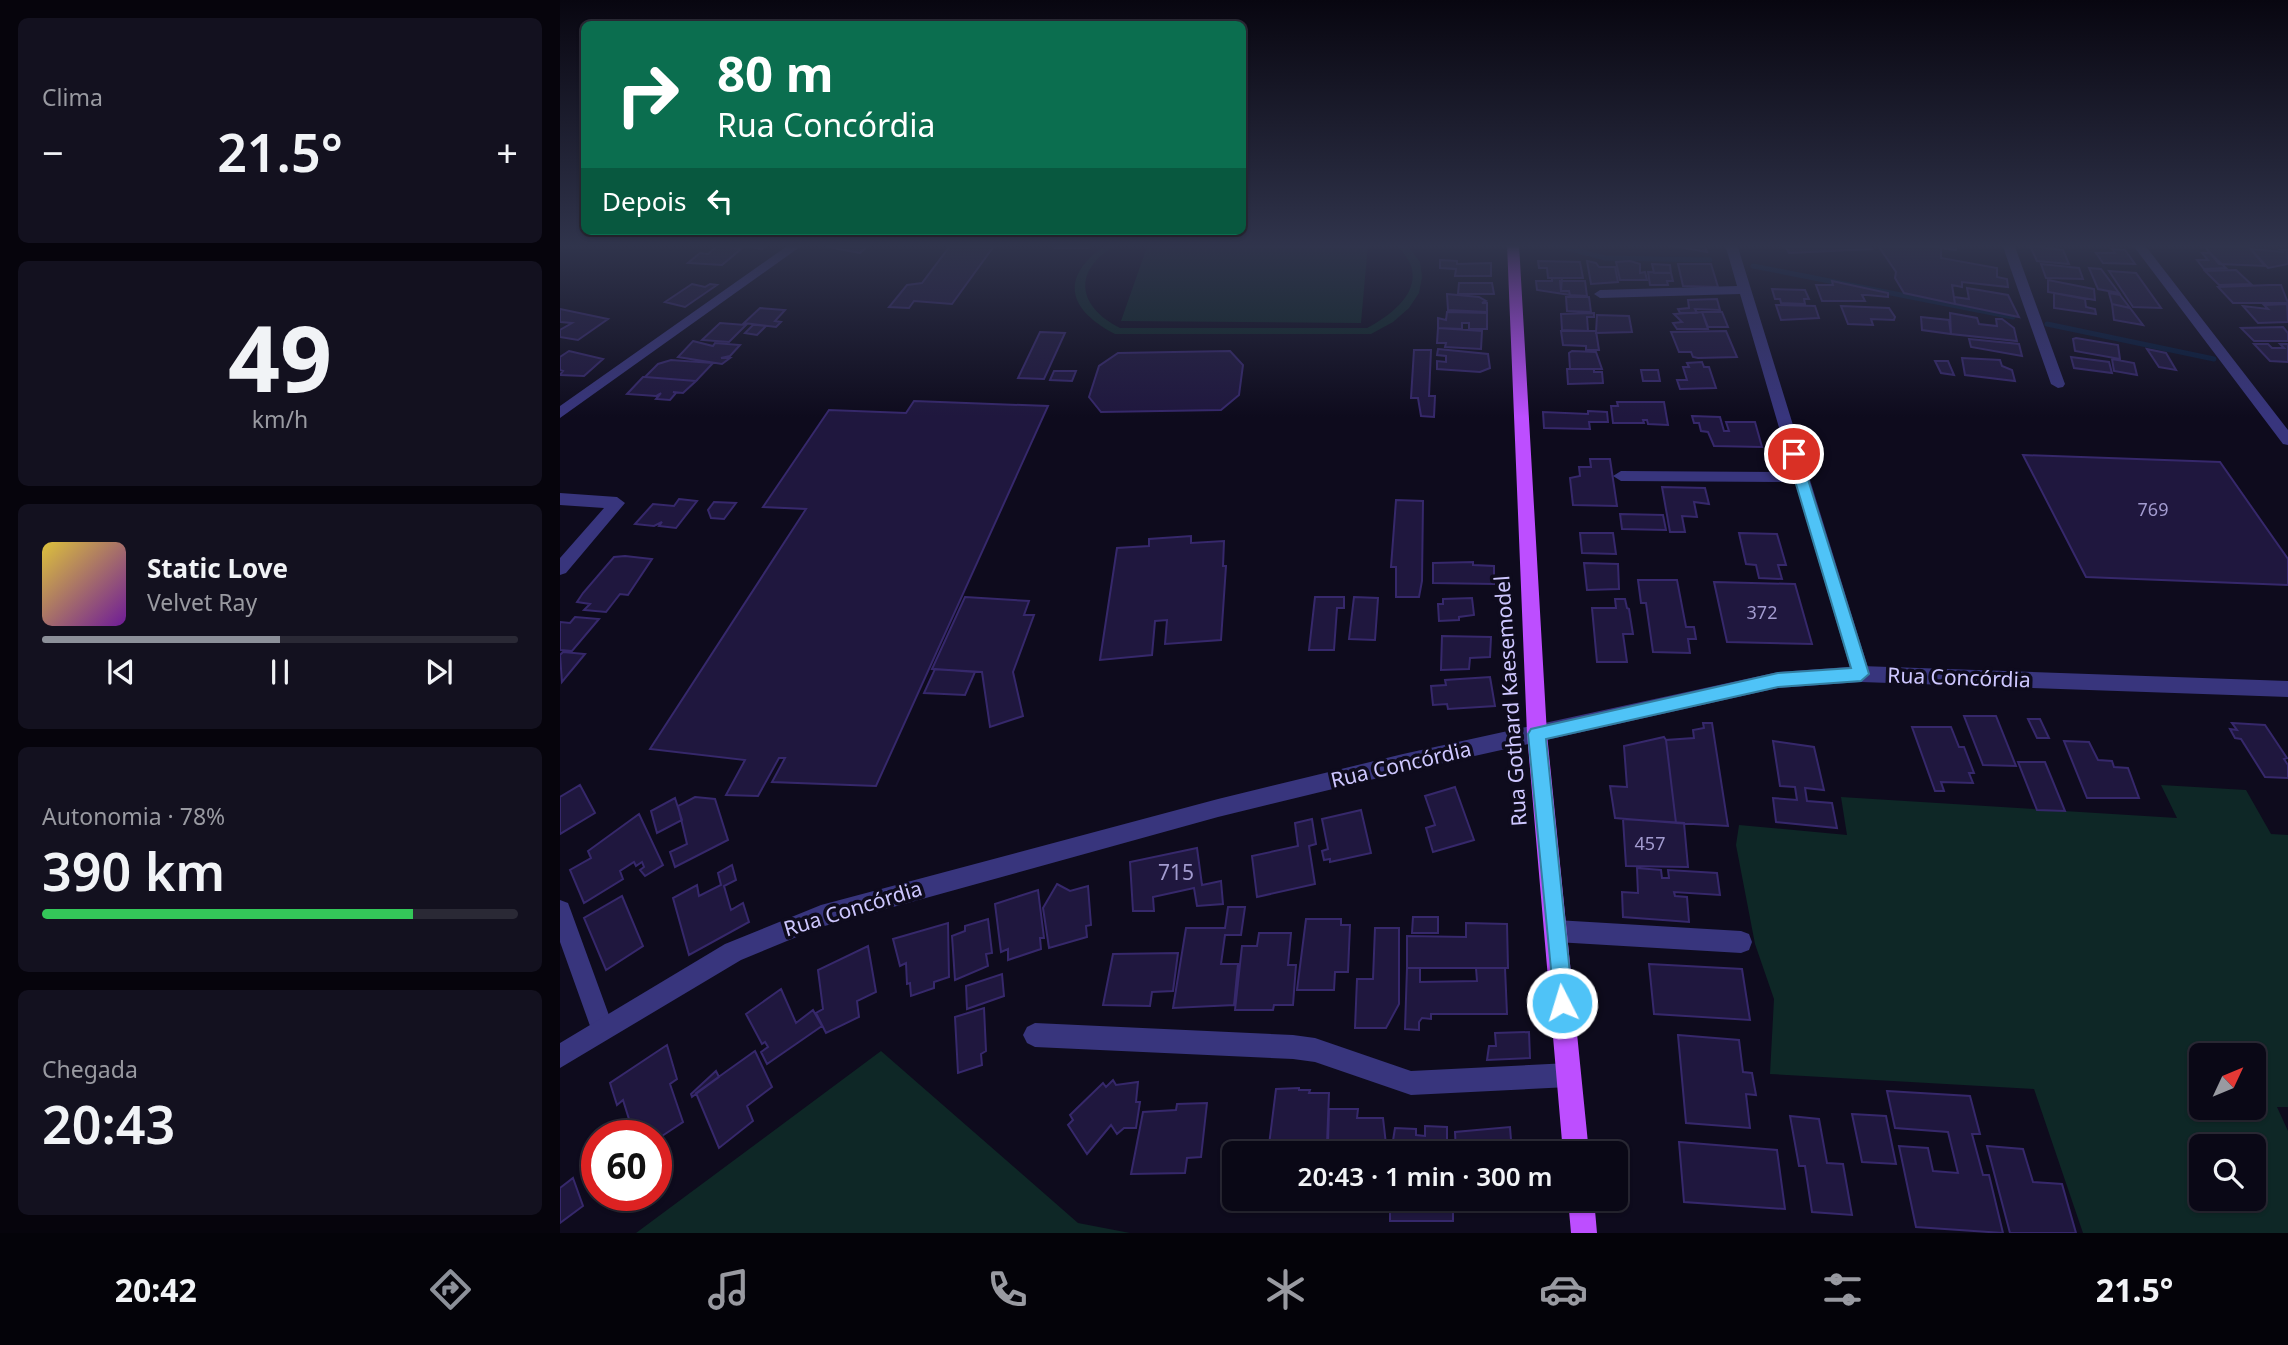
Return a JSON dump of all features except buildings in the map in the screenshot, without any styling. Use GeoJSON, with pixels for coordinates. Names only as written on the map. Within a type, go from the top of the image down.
{"type":"FeatureCollection","features":[{"type":"Feature","properties":{"kind":"main road","name":"Rua Gothard Kaesemodel"},"geometry":{"type":"LineString","coordinates":[[1516,302],[1537,734],[1575,1141]]}},
{"type":"Feature","properties":{"kind":"main road"},"geometry":{"type":"LineString","coordinates":[[1582,1211],[1584,1233]]}},
{"type":"Feature","properties":{"kind":"street"},"geometry":{"type":"LineString","coordinates":[[560,413],[718,302]]}},
{"type":"Feature","properties":{"kind":"street"},"geometry":{"type":"LineString","coordinates":[[1748,302],[1861,674]]}},
{"type":"Feature","properties":{"kind":"street"},"geometry":{"type":"LineString","coordinates":[[2029,302],[2058,384]]}},
{"type":"Feature","properties":{"kind":"street"},"geometry":{"type":"LineString","coordinates":[[2182,302],[2288,440]]}},
{"type":"Feature","properties":{"kind":"street"},"geometry":{"type":"LineString","coordinates":[[1621,476],[1801,477]]}},
{"type":"Feature","properties":{"kind":"street"},"geometry":{"type":"LineString","coordinates":[[560,499],[617,503],[560,569]]}},
{"type":"Feature","properties":{"kind":"street","name":"Rua Concórdia"},"geometry":{"type":"LineString","coordinates":[[560,1056],[733,952],[821,916],[1125,832],[1403,763],[1778,680],[1861,674],[2288,689]]}},
{"type":"Feature","properties":{"kind":"street"},"geometry":{"type":"LineString","coordinates":[[560,911],[602,1029]]}},
{"type":"Feature","properties":{"kind":"street"},"geometry":{"type":"LineString","coordinates":[[1556,931],[1741,943]]}},
{"type":"Feature","properties":{"kind":"street"},"geometry":{"type":"LineString","coordinates":[[1035,1035],[1293,1047],[1315,1050],[1411,1083],[1569,1075]]}},
{"type":"Feature","properties":{"kind":"green space"},"geometry":{"type":"Polygon","coordinates":[[[1078,302],[1090,302],[1105,319],[1120,328],[1367,328],[1380,321],[1402,302],[1413,302],[1393,322],[1371,334],[1115,334],[1099,325],[1078,302]]]}},
{"type":"Feature","properties":{"kind":"green space"},"geometry":{"type":"Polygon","coordinates":[[[1128,302],[1363,302],[1361,323],[1121,321],[1128,302]]]}},
{"type":"Feature","properties":{"kind":"green space"},"geometry":{"type":"Polygon","coordinates":[[[2161,785],[2246,790],[2271,834],[2288,835],[2288,1107],[2277,1107],[2288,1131],[2288,1233],[2083,1233],[2034,1089],[1770,1074],[1774,999],[1755,944],[1736,845],[1739,825],[1847,835],[1841,797],[2177,818],[2161,785]]]}},
{"type":"Feature","properties":{"kind":"green space"},"geometry":{"type":"Polygon","coordinates":[[[881,1051],[1078,1223],[1130,1233],[636,1233],[666,1211],[672,1211],[672,1206],[881,1051]]]}},
{"type":"Feature","properties":{"kind":"waterway"},"geometry":{"type":"LineString","coordinates":[[1934,302],[2013,317]]}},
{"type":"Feature","properties":{"kind":"waterway"},"geometry":{"type":"LineString","coordinates":[[2047,324],[2214,359]]}},
{"type":"Feature","properties":{"kind":"route"},"geometry":{"type":"LineString","coordinates":[[1562,1003],[1537,734],[1778,680],[1861,674],[1794,454]]}}]}
